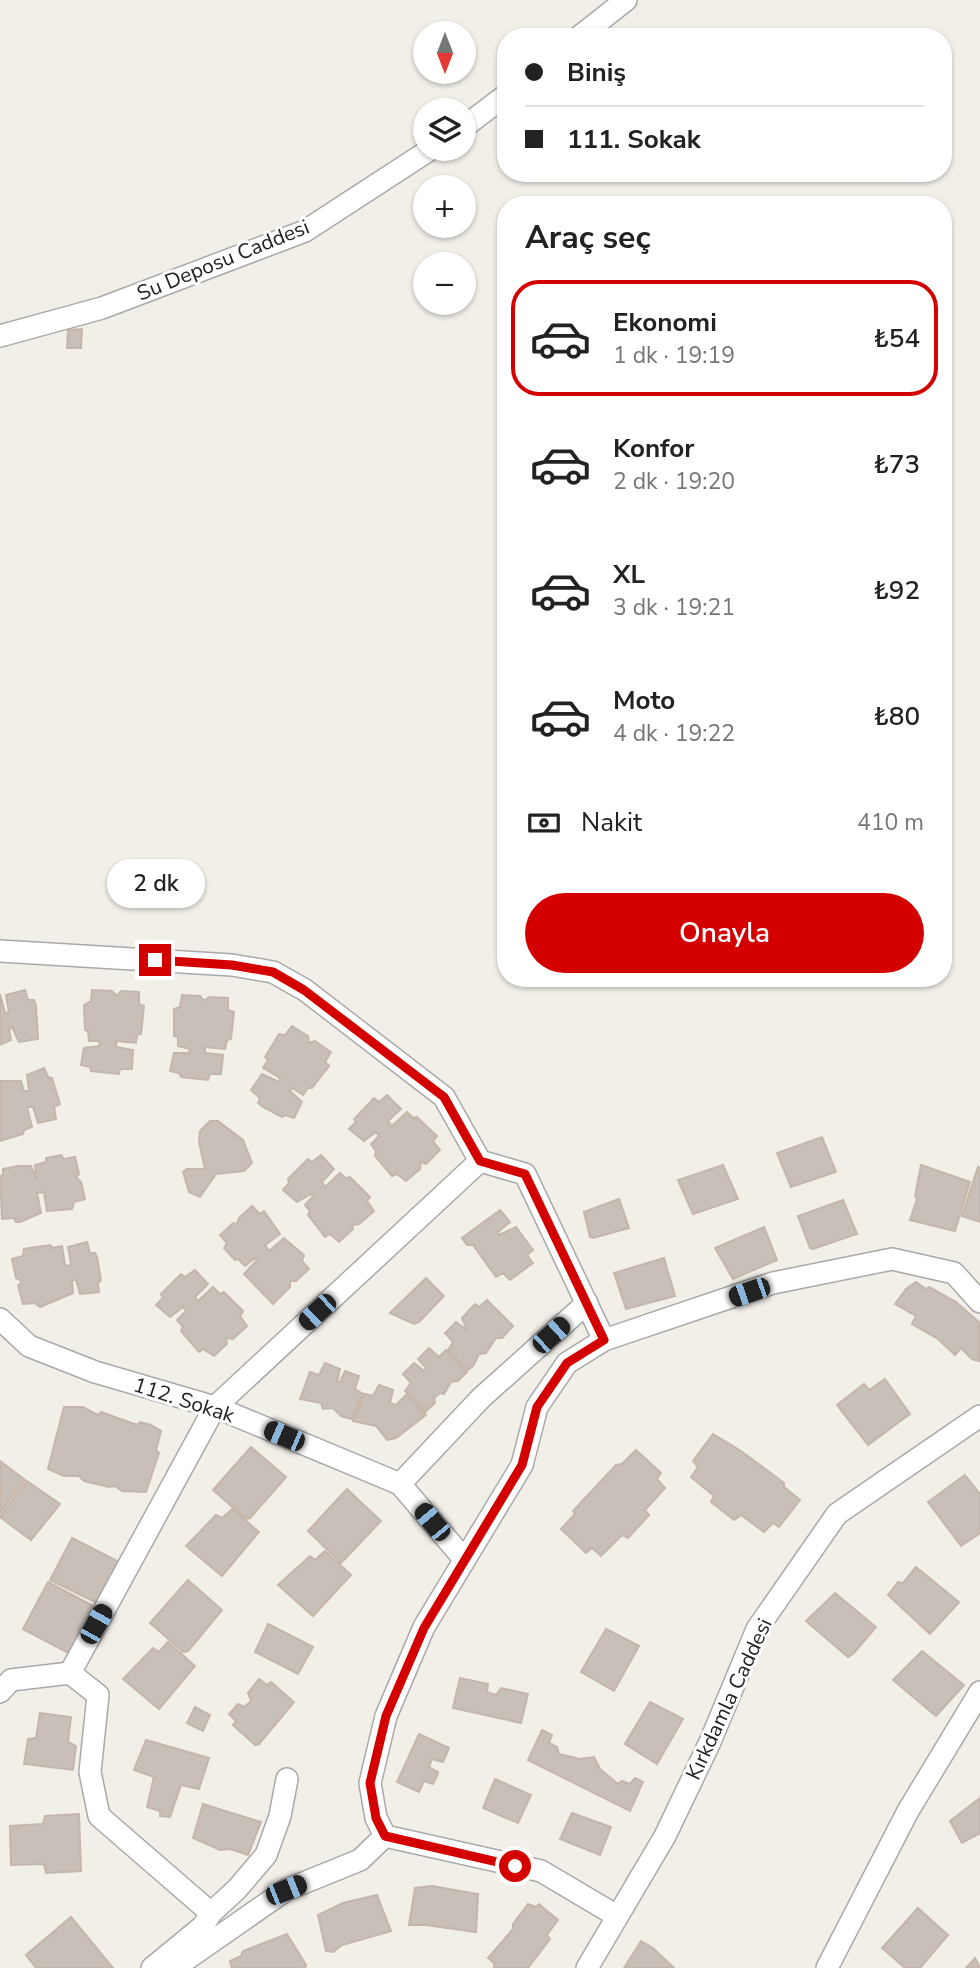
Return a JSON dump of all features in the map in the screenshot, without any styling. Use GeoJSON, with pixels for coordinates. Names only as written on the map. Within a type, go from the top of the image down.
{"type":"FeatureCollection","features":[{"type":"Feature","properties":{"kind":"street"},"geometry":{"type":"LineString","coordinates":[[590,28],[626,0]]}},
{"type":"Feature","properties":{"kind":"street"},"geometry":{"type":"LineString","coordinates":[[476,118],[497,102]]}},
{"type":"Feature","properties":{"kind":"street","name":"Su Deposu Caddesi"},"geometry":{"type":"LineString","coordinates":[[0,336],[102,308],[305,231],[413,161]]}},
{"type":"Feature","properties":{"kind":"street"},"geometry":{"type":"LineString","coordinates":[[0,951],[232,965],[273,972],[304,990],[444,1097],[480,1161],[525,1174],[604,1340]]}},
{"type":"Feature","properties":{"kind":"street"},"geometry":{"type":"LineString","coordinates":[[70,1672],[215,1407],[480,1161]]}},
{"type":"Feature","properties":{"kind":"street"},"geometry":{"type":"LineString","coordinates":[[385,1836],[376,1818],[370,1783],[386,1716],[424,1628],[522,1465],[537,1407],[567,1363],[604,1340],[773,1283],[892,1259],[954,1273],[980,1302]]}},
{"type":"Feature","properties":{"kind":"street"},"geometry":{"type":"LineString","coordinates":[[400,1484],[481,1398],[587,1303]]}},
{"type":"Feature","properties":{"kind":"street","name":"112. Sokak"},"geometry":{"type":"LineString","coordinates":[[0,1319],[29,1346],[95,1373],[215,1407],[400,1484],[464,1559]]}},
{"type":"Feature","properties":{"kind":"street","name":"Kırkdamla Caddesi"},"geometry":{"type":"LineString","coordinates":[[587,1968],[665,1836],[710,1742],[757,1629],[837,1514],[980,1416]]}},
{"type":"Feature","properties":{"kind":"street"},"geometry":{"type":"LineString","coordinates":[[0,1692],[11,1680],[70,1672],[99,1695],[90,1772],[99,1816],[211,1913]]}},
{"type":"Feature","properties":{"kind":"street"},"geometry":{"type":"LineString","coordinates":[[827,1968],[908,1811],[980,1692]]}},
{"type":"Feature","properties":{"kind":"street"},"geometry":{"type":"LineString","coordinates":[[152,1968],[204,1926],[211,1913],[237,1889],[266,1855],[280,1816],[287,1779]]}},
{"type":"Feature","properties":{"kind":"street"},"geometry":{"type":"LineString","coordinates":[[385,1836],[541,1871],[617,1916]]}},
{"type":"Feature","properties":{"kind":"street"},"geometry":{"type":"LineString","coordinates":[[174,1968],[286,1890],[360,1860],[385,1836]]}},
{"type":"Feature","properties":{"kind":"building"},"geometry":{"type":"Polygon","coordinates":[[[82,329],[81,348],[67,348],[68,330],[82,329]]]}},
{"type":"Feature","properties":{"kind":"building"},"geometry":{"type":"Polygon","coordinates":[[[25,990],[28,1000],[34,1000],[36,1006],[38,1039],[19,1042],[12,1027],[9,1029],[11,1040],[0,1045],[0,994],[5,1013],[9,1012],[6,995],[25,990]]]}},
{"type":"Feature","properties":{"kind":"building"},"geometry":{"type":"Polygon","coordinates":[[[92,990],[112,991],[117,996],[121,991],[139,992],[139,1004],[144,1006],[141,1034],[137,1035],[136,1043],[116,1041],[116,1047],[133,1050],[132,1069],[120,1069],[119,1074],[91,1071],[90,1067],[81,1065],[84,1048],[100,1046],[99,1041],[89,1041],[88,1031],[85,1030],[84,1005],[91,1001],[92,990]]]}},
{"type":"Feature","properties":{"kind":"building"},"geometry":{"type":"Polygon","coordinates":[[[182,995],[200,996],[204,1001],[209,997],[228,998],[228,1010],[234,1012],[231,1039],[227,1040],[225,1049],[205,1047],[205,1053],[223,1055],[221,1074],[210,1074],[208,1080],[181,1077],[179,1073],[170,1071],[174,1053],[189,1053],[190,1049],[178,1046],[178,1037],[174,1036],[174,1009],[180,1007],[182,995]]]}},
{"type":"Feature","properties":{"kind":"building"},"geometry":{"type":"Polygon","coordinates":[[[292,1026],[308,1036],[309,1043],[315,1041],[331,1052],[325,1062],[329,1066],[312,1088],[308,1088],[303,1095],[292,1088],[290,1091],[302,1102],[294,1118],[285,1115],[282,1117],[263,1107],[258,1103],[260,1098],[251,1090],[262,1074],[279,1082],[280,1078],[263,1068],[268,1060],[265,1057],[279,1034],[285,1035],[292,1026]]]}},
{"type":"Feature","properties":{"kind":"building"},"geometry":{"type":"Polygon","coordinates":[[[44,1068],[48,1077],[52,1078],[60,1104],[54,1107],[56,1119],[38,1123],[33,1107],[27,1107],[32,1127],[24,1130],[23,1134],[0,1141],[0,1081],[21,1081],[24,1091],[29,1091],[27,1075],[44,1068]]]}},
{"type":"Feature","properties":{"kind":"building"},"geometry":{"type":"Polygon","coordinates":[[[387,1095],[401,1109],[388,1121],[392,1126],[407,1112],[413,1118],[417,1117],[437,1136],[433,1141],[440,1150],[426,1164],[421,1162],[420,1169],[406,1181],[397,1174],[392,1176],[375,1156],[376,1151],[371,1144],[379,1136],[376,1132],[364,1141],[349,1129],[356,1122],[354,1119],[374,1098],[379,1102],[387,1095]]]}},
{"type":"Feature","properties":{"kind":"building"},"geometry":{"type":"Polygon","coordinates":[[[210,1121],[218,1121],[243,1140],[252,1163],[244,1171],[216,1174],[200,1197],[189,1192],[183,1172],[187,1169],[205,1169],[199,1142],[200,1131],[210,1121]]]}},
{"type":"Feature","properties":{"kind":"building"},"geometry":{"type":"Polygon","coordinates":[[[822,1137],[836,1172],[791,1187],[777,1153],[822,1137]]]}},
{"type":"Feature","properties":{"kind":"building"},"geometry":{"type":"Polygon","coordinates":[[[61,1155],[64,1159],[75,1157],[79,1174],[76,1177],[81,1182],[85,1199],[74,1202],[72,1209],[47,1211],[44,1192],[37,1193],[41,1213],[20,1222],[16,1222],[14,1218],[2,1219],[0,1176],[3,1175],[3,1169],[31,1166],[36,1179],[35,1165],[46,1162],[46,1158],[61,1155]]]}},
{"type":"Feature","properties":{"kind":"building"},"geometry":{"type":"Polygon","coordinates":[[[321,1155],[334,1169],[322,1182],[325,1187],[340,1173],[346,1178],[350,1177],[370,1197],[367,1201],[374,1211],[359,1224],[352,1225],[353,1229],[339,1242],[330,1234],[325,1237],[308,1215],[310,1211],[305,1205],[313,1196],[311,1194],[297,1202],[283,1190],[289,1183],[288,1179],[308,1159],[312,1162],[321,1155]]]}},
{"type":"Feature","properties":{"kind":"building"},"geometry":{"type":"Polygon","coordinates":[[[723,1165],[738,1199],[693,1214],[678,1180],[723,1165]]]}},
{"type":"Feature","properties":{"kind":"building"},"geometry":{"type":"Polygon","coordinates":[[[921,1165],[970,1182],[955,1231],[910,1220],[917,1199],[915,1196],[921,1165]]]}},
{"type":"Feature","properties":{"kind":"building"},"geometry":{"type":"Polygon","coordinates":[[[978,1167],[980,1168],[980,1222],[962,1216],[978,1167]]]}},
{"type":"Feature","properties":{"kind":"building"},"geometry":{"type":"Polygon","coordinates":[[[619,1199],[629,1228],[590,1237],[584,1212],[619,1199]]]}},
{"type":"Feature","properties":{"kind":"building"},"geometry":{"type":"Polygon","coordinates":[[[843,1200],[857,1234],[810,1248],[798,1216],[843,1200]]]}},
{"type":"Feature","properties":{"kind":"building"},"geometry":{"type":"Polygon","coordinates":[[[252,1206],[260,1214],[264,1211],[280,1234],[265,1245],[269,1251],[284,1238],[304,1255],[302,1261],[309,1269],[296,1281],[290,1281],[290,1287],[273,1304],[244,1274],[257,1260],[255,1258],[245,1266],[238,1259],[235,1260],[224,1248],[227,1243],[220,1235],[233,1223],[237,1224],[239,1218],[252,1206]]]}},
{"type":"Feature","properties":{"kind":"building"},"geometry":{"type":"Polygon","coordinates":[[[500,1210],[510,1222],[498,1232],[499,1235],[516,1227],[533,1250],[527,1255],[533,1263],[510,1280],[503,1273],[496,1277],[473,1245],[467,1245],[462,1238],[500,1210]]]}},
{"type":"Feature","properties":{"kind":"building"},"geometry":{"type":"Polygon","coordinates":[[[764,1227],[777,1260],[733,1279],[715,1248],[764,1227]]]}},
{"type":"Feature","properties":{"kind":"building"},"geometry":{"type":"Polygon","coordinates":[[[87,1242],[90,1253],[95,1253],[97,1257],[101,1280],[98,1283],[99,1292],[80,1294],[76,1280],[72,1280],[73,1293],[40,1307],[35,1303],[23,1304],[18,1286],[22,1281],[16,1278],[12,1259],[23,1256],[24,1249],[62,1246],[65,1265],[68,1266],[71,1264],[68,1247],[87,1242]]]}},
{"type":"Feature","properties":{"kind":"building"},"geometry":{"type":"Polygon","coordinates":[[[664,1258],[675,1296],[626,1309],[614,1273],[664,1258]]]}},
{"type":"Feature","properties":{"kind":"building"},"geometry":{"type":"Polygon","coordinates":[[[195,1270],[208,1284],[195,1297],[198,1301],[213,1287],[220,1294],[224,1292],[243,1311],[240,1316],[247,1326],[233,1339],[226,1338],[227,1344],[214,1356],[203,1349],[199,1352],[181,1331],[183,1327],[177,1320],[186,1311],[183,1307],[170,1317],[156,1305],[163,1298],[161,1294],[181,1274],[185,1277],[195,1270]]]}},
{"type":"Feature","properties":{"kind":"building"},"geometry":{"type":"Polygon","coordinates":[[[426,1278],[444,1296],[419,1322],[414,1324],[390,1313],[426,1278]]]}},
{"type":"Feature","properties":{"kind":"building"},"geometry":{"type":"Polygon","coordinates":[[[916,1282],[956,1302],[980,1323],[979,1361],[972,1359],[961,1348],[955,1355],[938,1339],[912,1324],[916,1316],[895,1304],[906,1289],[916,1282]]]}},
{"type":"Feature","properties":{"kind":"building"},"geometry":{"type":"Polygon","coordinates":[[[487,1300],[513,1326],[502,1338],[496,1338],[486,1353],[479,1354],[468,1370],[448,1350],[453,1342],[445,1333],[456,1322],[467,1330],[462,1318],[475,1304],[479,1307],[487,1300]]]}},
{"type":"Feature","properties":{"kind":"building"},"geometry":{"type":"Polygon","coordinates":[[[429,1348],[439,1357],[446,1350],[467,1372],[458,1381],[451,1382],[444,1394],[440,1393],[434,1398],[435,1403],[425,1412],[405,1391],[411,1383],[403,1374],[414,1363],[424,1371],[426,1368],[418,1359],[429,1348]]]}},
{"type":"Feature","properties":{"kind":"building"},"geometry":{"type":"Polygon","coordinates":[[[325,1363],[340,1369],[337,1382],[340,1382],[345,1371],[359,1376],[355,1389],[363,1394],[352,1419],[341,1416],[333,1408],[323,1409],[321,1403],[300,1399],[310,1372],[319,1375],[325,1363]]]}},
{"type":"Feature","properties":{"kind":"building"},"geometry":{"type":"Polygon","coordinates":[[[885,1379],[910,1414],[868,1445],[837,1405],[864,1384],[869,1390],[885,1379]]]}},
{"type":"Feature","properties":{"kind":"building"},"geometry":{"type":"Polygon","coordinates":[[[379,1385],[393,1390],[390,1403],[396,1405],[406,1395],[426,1415],[396,1438],[387,1440],[376,1426],[353,1421],[365,1394],[373,1396],[379,1385]]]}},
{"type":"Feature","properties":{"kind":"building"},"geometry":{"type":"Polygon","coordinates":[[[64,1407],[83,1407],[98,1415],[101,1412],[137,1425],[140,1422],[151,1425],[161,1431],[156,1450],[159,1453],[146,1492],[122,1491],[115,1486],[84,1481],[79,1476],[64,1476],[48,1469],[64,1407]]]}},
{"type":"Feature","properties":{"kind":"building"},"geometry":{"type":"Polygon","coordinates":[[[713,1434],[784,1483],[784,1487],[800,1500],[779,1527],[773,1523],[764,1532],[741,1515],[734,1520],[711,1502],[714,1496],[691,1477],[698,1467],[693,1461],[713,1434]]]}},
{"type":"Feature","properties":{"kind":"building"},"geometry":{"type":"Polygon","coordinates":[[[251,1447],[286,1477],[250,1518],[246,1519],[213,1490],[251,1447]]]}},
{"type":"Feature","properties":{"kind":"building"},"geometry":{"type":"Polygon","coordinates":[[[636,1450],[661,1473],[657,1479],[665,1488],[645,1510],[649,1515],[628,1538],[622,1535],[601,1556],[592,1548],[586,1553],[561,1529],[575,1514],[573,1511],[616,1465],[622,1464],[636,1450]]]}},
{"type":"Feature","properties":{"kind":"building"},"geometry":{"type":"Polygon","coordinates":[[[0,1461],[25,1480],[0,1513],[0,1461]]]}},
{"type":"Feature","properties":{"kind":"building"},"geometry":{"type":"Polygon","coordinates":[[[965,1475],[980,1494],[980,1533],[961,1546],[928,1502],[965,1475]]]}},
{"type":"Feature","properties":{"kind":"building"},"geometry":{"type":"Polygon","coordinates":[[[27,1481],[60,1504],[31,1540],[0,1517],[27,1481]]]}},
{"type":"Feature","properties":{"kind":"building"},"geometry":{"type":"Polygon","coordinates":[[[347,1489],[381,1521],[341,1563],[308,1531],[347,1489]]]}},
{"type":"Feature","properties":{"kind":"building"},"geometry":{"type":"Polygon","coordinates":[[[232,1509],[259,1532],[222,1576],[186,1546],[216,1515],[222,1518],[232,1509]]]}},
{"type":"Feature","properties":{"kind":"building"},"geometry":{"type":"Polygon","coordinates":[[[72,1538],[121,1563],[99,1604],[50,1580],[72,1538]]]}},
{"type":"Feature","properties":{"kind":"building"},"geometry":{"type":"Polygon","coordinates":[[[325,1551],[351,1575],[313,1616],[278,1585],[310,1556],[315,1560],[325,1551]]]}},
{"type":"Feature","properties":{"kind":"building"},"geometry":{"type":"Polygon","coordinates":[[[916,1567],[959,1602],[930,1634],[888,1595],[898,1582],[903,1583],[916,1567]]]}},
{"type":"Feature","properties":{"kind":"building"},"geometry":{"type":"Polygon","coordinates":[[[188,1580],[222,1610],[188,1651],[183,1652],[150,1623],[188,1580]]]}},
{"type":"Feature","properties":{"kind":"building"},"geometry":{"type":"Polygon","coordinates":[[[48,1582],[97,1608],[72,1655],[23,1629],[48,1582]]]}},
{"type":"Feature","properties":{"kind":"building"},"geometry":{"type":"Polygon","coordinates":[[[835,1593],[876,1627],[848,1657],[806,1621],[835,1593]]]}},
{"type":"Feature","properties":{"kind":"building"},"geometry":{"type":"Polygon","coordinates":[[[268,1624],[313,1647],[298,1674],[255,1652],[268,1624]]]}},
{"type":"Feature","properties":{"kind":"building"},"geometry":{"type":"Polygon","coordinates":[[[606,1629],[639,1646],[614,1691],[581,1672],[606,1629]]]}},
{"type":"Feature","properties":{"kind":"building"},"geometry":{"type":"Polygon","coordinates":[[[168,1642],[195,1666],[159,1709],[123,1679],[153,1648],[159,1652],[168,1642]]]}},
{"type":"Feature","properties":{"kind":"building"},"geometry":{"type":"Polygon","coordinates":[[[922,1651],[964,1685],[936,1716],[893,1680],[922,1651]]]}},
{"type":"Feature","properties":{"kind":"building"},"geometry":{"type":"Polygon","coordinates":[[[460,1678],[488,1684],[487,1692],[496,1695],[501,1688],[528,1694],[521,1723],[453,1708],[460,1678]]]}},
{"type":"Feature","properties":{"kind":"building"},"geometry":{"type":"Polygon","coordinates":[[[259,1679],[267,1685],[271,1682],[294,1702],[259,1744],[255,1745],[233,1725],[236,1721],[229,1714],[238,1704],[244,1707],[251,1701],[248,1693],[259,1679]]]}},
{"type":"Feature","properties":{"kind":"building"},"geometry":{"type":"Polygon","coordinates":[[[650,1702],[683,1719],[657,1764],[625,1744],[650,1702]]]}},
{"type":"Feature","properties":{"kind":"building"},"geometry":{"type":"Polygon","coordinates":[[[195,1707],[210,1715],[203,1731],[187,1723],[195,1707]]]}},
{"type":"Feature","properties":{"kind":"building"},"geometry":{"type":"Polygon","coordinates":[[[40,1713],[71,1717],[68,1742],[76,1746],[73,1770],[24,1764],[28,1739],[36,1738],[40,1713]]]}},
{"type":"Feature","properties":{"kind":"building"},"geometry":{"type":"Polygon","coordinates":[[[542,1730],[552,1735],[549,1743],[557,1747],[559,1754],[580,1759],[594,1757],[600,1769],[618,1784],[622,1781],[630,1784],[635,1778],[643,1782],[630,1811],[528,1760],[542,1730]]]}},
{"type":"Feature","properties":{"kind":"building"},"geometry":{"type":"Polygon","coordinates":[[[419,1734],[449,1748],[443,1762],[432,1759],[429,1767],[438,1772],[437,1776],[433,1784],[424,1781],[419,1792],[397,1782],[419,1734]]]}},
{"type":"Feature","properties":{"kind":"building"},"geometry":{"type":"Polygon","coordinates":[[[146,1740],[209,1758],[199,1789],[181,1785],[170,1817],[160,1816],[160,1811],[147,1807],[154,1777],[134,1770],[146,1740]]]}},
{"type":"Feature","properties":{"kind":"building"},"geometry":{"type":"Polygon","coordinates":[[[495,1779],[531,1795],[518,1823],[483,1808],[495,1779]]]}},
{"type":"Feature","properties":{"kind":"building"},"geometry":{"type":"Polygon","coordinates":[[[980,1798],[980,1833],[962,1843],[950,1821],[980,1798]]]}},
{"type":"Feature","properties":{"kind":"building"},"geometry":{"type":"Polygon","coordinates":[[[203,1804],[261,1822],[248,1855],[230,1849],[220,1850],[193,1838],[203,1804]]]}},
{"type":"Feature","properties":{"kind":"building"},"geometry":{"type":"Polygon","coordinates":[[[572,1813],[611,1827],[600,1855],[560,1839],[572,1813]]]}},
{"type":"Feature","properties":{"kind":"building"},"geometry":{"type":"Polygon","coordinates":[[[79,1814],[81,1871],[46,1873],[44,1864],[11,1865],[10,1826],[43,1824],[45,1816],[79,1814]]]}},
{"type":"Feature","properties":{"kind":"building"},"geometry":{"type":"Polygon","coordinates":[[[432,1886],[478,1894],[476,1932],[409,1925],[415,1888],[432,1886]]]}},
{"type":"Feature","properties":{"kind":"building"},"geometry":{"type":"Polygon","coordinates":[[[377,1895],[391,1931],[342,1945],[333,1952],[326,1951],[318,1915],[343,1903],[377,1895]]]}},
{"type":"Feature","properties":{"kind":"building"},"geometry":{"type":"Polygon","coordinates":[[[528,1904],[536,1907],[539,1904],[558,1920],[547,1935],[550,1939],[528,1968],[494,1968],[494,1963],[488,1958],[513,1929],[513,1924],[528,1904]]]}},
{"type":"Feature","properties":{"kind":"building"},"geometry":{"type":"Polygon","coordinates":[[[918,1908],[948,1935],[920,1968],[905,1968],[882,1948],[918,1908]]]}},
{"type":"Feature","properties":{"kind":"building"},"geometry":{"type":"Polygon","coordinates":[[[71,1917],[113,1968],[36,1968],[26,1955],[71,1917]]]}},
{"type":"Feature","properties":{"kind":"building"},"geometry":{"type":"Polygon","coordinates":[[[287,1934],[306,1965],[305,1968],[232,1968],[230,1961],[241,1956],[243,1951],[287,1934]]]}},
{"type":"Feature","properties":{"kind":"building"},"geometry":{"type":"Polygon","coordinates":[[[641,1941],[653,1948],[674,1968],[624,1968],[641,1941]]]}},
{"type":"Feature","properties":{"kind":"building"},"geometry":{"type":"Polygon","coordinates":[[[975,1958],[980,1968],[966,1968],[975,1958]]]}},
{"type":"Feature","properties":{"kind":"route"},"geometry":{"type":"LineString","coordinates":[[155,960],[232,965],[273,972],[304,990],[444,1097],[480,1161],[525,1174],[604,1340],[567,1363],[537,1407],[522,1465],[424,1628],[386,1716],[370,1783],[376,1818],[385,1836],[515,1866]]}}]}
